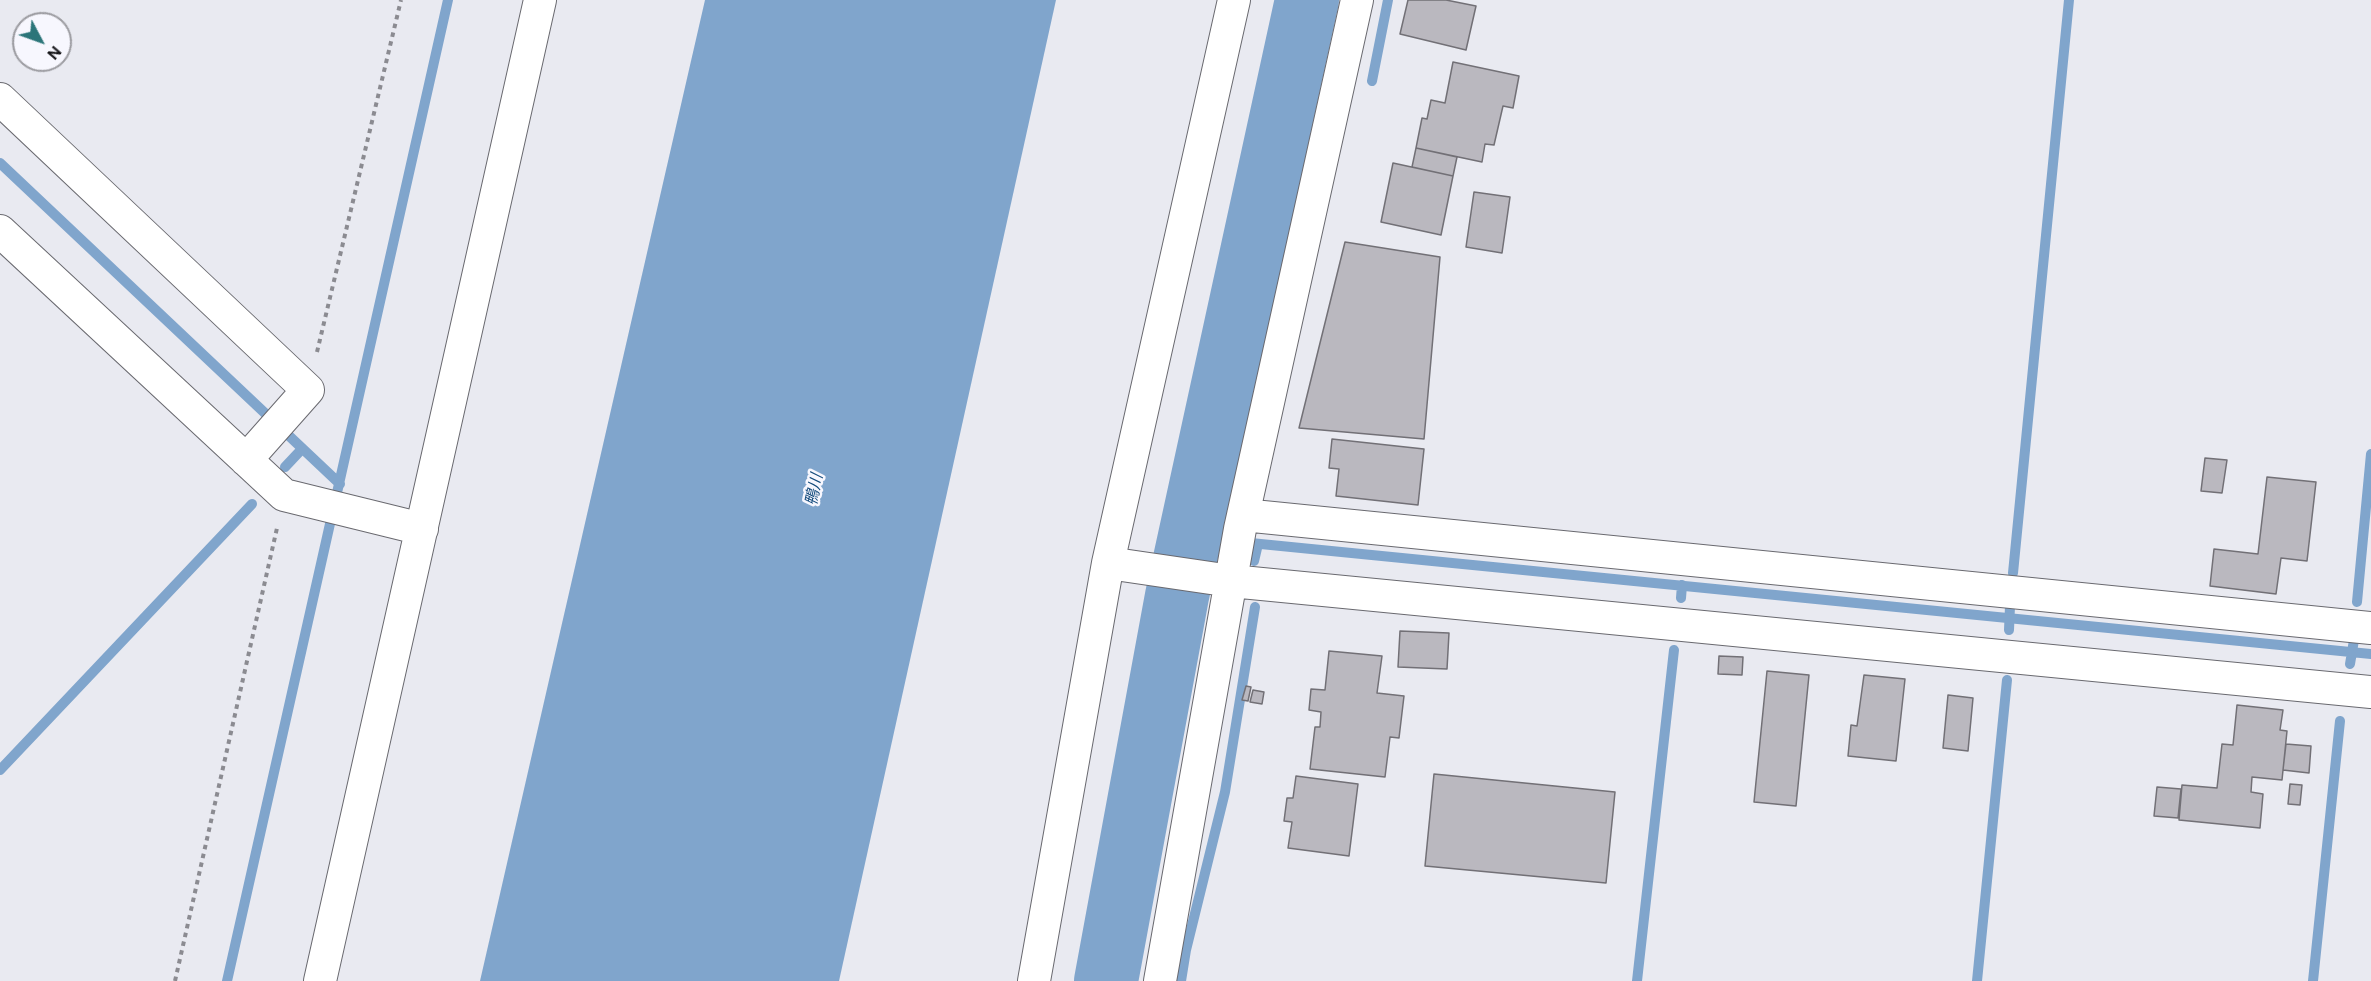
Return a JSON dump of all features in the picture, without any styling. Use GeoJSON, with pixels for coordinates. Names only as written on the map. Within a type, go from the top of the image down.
{"type":"FeatureCollection","features":[{"type":"Feature","properties":{"kind":"street"},"geometry":{"type":"LineString","coordinates":[[320,981],[409,526],[540,0]]}},
{"type":"Feature","properties":{"kind":"street"},"geometry":{"type":"LineString","coordinates":[[1034,981],[1108,563],[1234,0]]}},
{"type":"Feature","properties":{"kind":"street"},"geometry":{"type":"LineString","coordinates":[[1160,981],[1237,545],[1357,0]]}},
{"type":"Feature","properties":{"kind":"street"},"geometry":{"type":"LineString","coordinates":[[0,99],[298,401],[256,449]]}},
{"type":"Feature","properties":{"kind":"street"},"geometry":{"type":"LineString","coordinates":[[0,231],[256,449],[290,496],[409,526]]}},
{"type":"Feature","properties":{"kind":"street"},"geometry":{"type":"LineString","coordinates":[[1108,563],[1200,576],[1237,545],[2371,628]]}},
{"type":"Feature","properties":{"kind":"street"},"geometry":{"type":"LineString","coordinates":[[1237,545],[2371,692]]}},
{"type":"Feature","properties":{"kind":"path"},"geometry":{"type":"LineString","coordinates":[[298,401],[401,0]]}},
{"type":"Feature","properties":{"kind":"path"},"geometry":{"type":"LineString","coordinates":[[175,981],[290,496]]}},
{"type":"Feature","properties":{"kind":"water","name":"鴨川"},"geometry":{"type":"Polygon","coordinates":[[[705,0],[1056,0],[839,981],[480,981],[705,0]]]}},
{"type":"Feature","properties":{"kind":"building"},"geometry":{"type":"Polygon","coordinates":[[[1408,0],[1446,0],[1476,6],[1466,50],[1400,34],[1408,0]]]}},
{"type":"Feature","properties":{"kind":"building"},"geometry":{"type":"Polygon","coordinates":[[[1453,62],[1519,76],[1513,108],[1503,106],[1494,145],[1485,144],[1482,162],[1416,148],[1422,118],[1427,119],[1431,100],[1445,103],[1453,62]]]}},
{"type":"Feature","properties":{"kind":"building"},"geometry":{"type":"Polygon","coordinates":[[[1416,148],[1457,157],[1453,176],[1412,167],[1416,148]]]}},
{"type":"Feature","properties":{"kind":"building"},"geometry":{"type":"Polygon","coordinates":[[[1393,163],[1453,176],[1441,235],[1381,222],[1393,163]]]}},
{"type":"Feature","properties":{"kind":"building"},"geometry":{"type":"Polygon","coordinates":[[[1474,192],[1510,197],[1502,253],[1466,247],[1474,192]]]}},
{"type":"Feature","properties":{"kind":"building"},"geometry":{"type":"Polygon","coordinates":[[[1345,242],[1440,257],[1424,439],[1299,428],[1345,242]]]}},
{"type":"Feature","properties":{"kind":"building"},"geometry":{"type":"Polygon","coordinates":[[[1332,439],[1424,449],[1418,505],[1336,496],[1339,469],[1329,468],[1332,439]]]}},
{"type":"Feature","properties":{"kind":"building"},"geometry":{"type":"Polygon","coordinates":[[[2205,458],[2227,460],[2222,493],[2201,491],[2205,458]]]}},
{"type":"Feature","properties":{"kind":"building"},"geometry":{"type":"Polygon","coordinates":[[[2267,477],[2316,482],[2307,561],[2281,558],[2276,594],[2210,586],[2214,549],[2258,554],[2267,477]]]}},
{"type":"Feature","properties":{"kind":"building"},"geometry":{"type":"Polygon","coordinates":[[[1400,631],[1449,633],[1447,669],[1398,667],[1400,631]]]}},
{"type":"Feature","properties":{"kind":"building"},"geometry":{"type":"Polygon","coordinates":[[[1329,651],[1382,656],[1377,693],[1404,696],[1399,738],[1390,737],[1385,777],[1310,769],[1315,727],[1320,727],[1321,712],[1309,710],[1311,689],[1325,690],[1329,651]]]}},
{"type":"Feature","properties":{"kind":"building"},"geometry":{"type":"Polygon","coordinates":[[[1719,656],[1743,657],[1742,675],[1718,674],[1719,656]]]}},
{"type":"Feature","properties":{"kind":"building"},"geometry":{"type":"Polygon","coordinates":[[[1767,671],[1809,675],[1796,806],[1754,802],[1767,671]]]}},
{"type":"Feature","properties":{"kind":"building"},"geometry":{"type":"Polygon","coordinates":[[[1864,675],[1905,679],[1896,761],[1848,756],[1851,725],[1857,726],[1864,675]]]}},
{"type":"Feature","properties":{"kind":"building"},"geometry":{"type":"Polygon","coordinates":[[[1246,686],[1251,687],[1248,701],[1242,700],[1246,686]]]}},
{"type":"Feature","properties":{"kind":"building"},"geometry":{"type":"Polygon","coordinates":[[[1253,690],[1264,692],[1262,704],[1250,702],[1253,690]]]}},
{"type":"Feature","properties":{"kind":"building"},"geometry":{"type":"Polygon","coordinates":[[[1948,695],[1973,698],[1968,751],[1943,748],[1948,695]]]}},
{"type":"Feature","properties":{"kind":"building"},"geometry":{"type":"Polygon","coordinates":[[[2237,705],[2283,710],[2280,730],[2287,731],[2282,780],[2252,777],[2251,792],[2263,794],[2260,828],[2179,820],[2182,785],[2217,788],[2222,744],[2233,745],[2237,705]]]}},
{"type":"Feature","properties":{"kind":"building"},"geometry":{"type":"Polygon","coordinates":[[[2286,744],[2311,746],[2309,773],[2283,770],[2286,744]]]}},
{"type":"Feature","properties":{"kind":"building"},"geometry":{"type":"Polygon","coordinates":[[[1434,774],[1615,792],[1606,883],[1425,866],[1434,774]]]}},
{"type":"Feature","properties":{"kind":"building"},"geometry":{"type":"Polygon","coordinates":[[[1296,776],[1358,784],[1349,856],[1288,848],[1292,822],[1284,821],[1287,798],[1293,798],[1296,776]]]}},
{"type":"Feature","properties":{"kind":"building"},"geometry":{"type":"Polygon","coordinates":[[[2290,784],[2302,785],[2300,805],[2288,804],[2290,784]]]}},
{"type":"Feature","properties":{"kind":"building"},"geometry":{"type":"Polygon","coordinates":[[[2157,787],[2181,789],[2178,818],[2154,816],[2157,787]]]}},
{"type":"Feature","properties":{"kind":"waterway"},"geometry":{"type":"LineString","coordinates":[[227,981],[448,0]]}},
{"type":"Feature","properties":{"kind":"waterway"},"geometry":{"type":"LineString","coordinates":[[1106,981],[1177,596],[1307,0]]}},
{"type":"Feature","properties":{"kind":"waterway"},"geometry":{"type":"LineString","coordinates":[[1372,81],[1388,0]]}},
{"type":"Feature","properties":{"kind":"waterway"},"geometry":{"type":"LineString","coordinates":[[2013,573],[2069,0]]}},
{"type":"Feature","properties":{"kind":"waterway"},"geometry":{"type":"LineString","coordinates":[[0,163],[340,484]]}},
{"type":"Feature","properties":{"kind":"waterway"},"geometry":{"type":"LineString","coordinates":[[285,467],[301,450]]}},
{"type":"Feature","properties":{"kind":"waterway"},"geometry":{"type":"LineString","coordinates":[[2357,602],[2371,454]]}},
{"type":"Feature","properties":{"kind":"waterway"},"geometry":{"type":"LineString","coordinates":[[0,770],[252,504]]}},
{"type":"Feature","properties":{"kind":"waterway"},"geometry":{"type":"LineString","coordinates":[[1190,537],[2371,654]]}},
{"type":"Feature","properties":{"kind":"waterway"},"geometry":{"type":"LineString","coordinates":[[1254,561],[1258,544]]}},
{"type":"Feature","properties":{"kind":"waterway"},"geometry":{"type":"LineString","coordinates":[[1681,598],[1682,585]]}},
{"type":"Feature","properties":{"kind":"waterway"},"geometry":{"type":"LineString","coordinates":[[2009,630],[2010,606]]}},
{"type":"Feature","properties":{"kind":"waterway"},"geometry":{"type":"LineString","coordinates":[[1181,981],[1186,950],[1225,792],[1255,607]]}},
{"type":"Feature","properties":{"kind":"waterway"},"geometry":{"type":"LineString","coordinates":[[2350,664],[2354,640]]}},
{"type":"Feature","properties":{"kind":"waterway"},"geometry":{"type":"LineString","coordinates":[[1637,981],[1674,650]]}},
{"type":"Feature","properties":{"kind":"waterway"},"geometry":{"type":"LineString","coordinates":[[1977,981],[2007,680]]}},
{"type":"Feature","properties":{"kind":"waterway"},"geometry":{"type":"LineString","coordinates":[[2313,981],[2340,721]]}}]}
